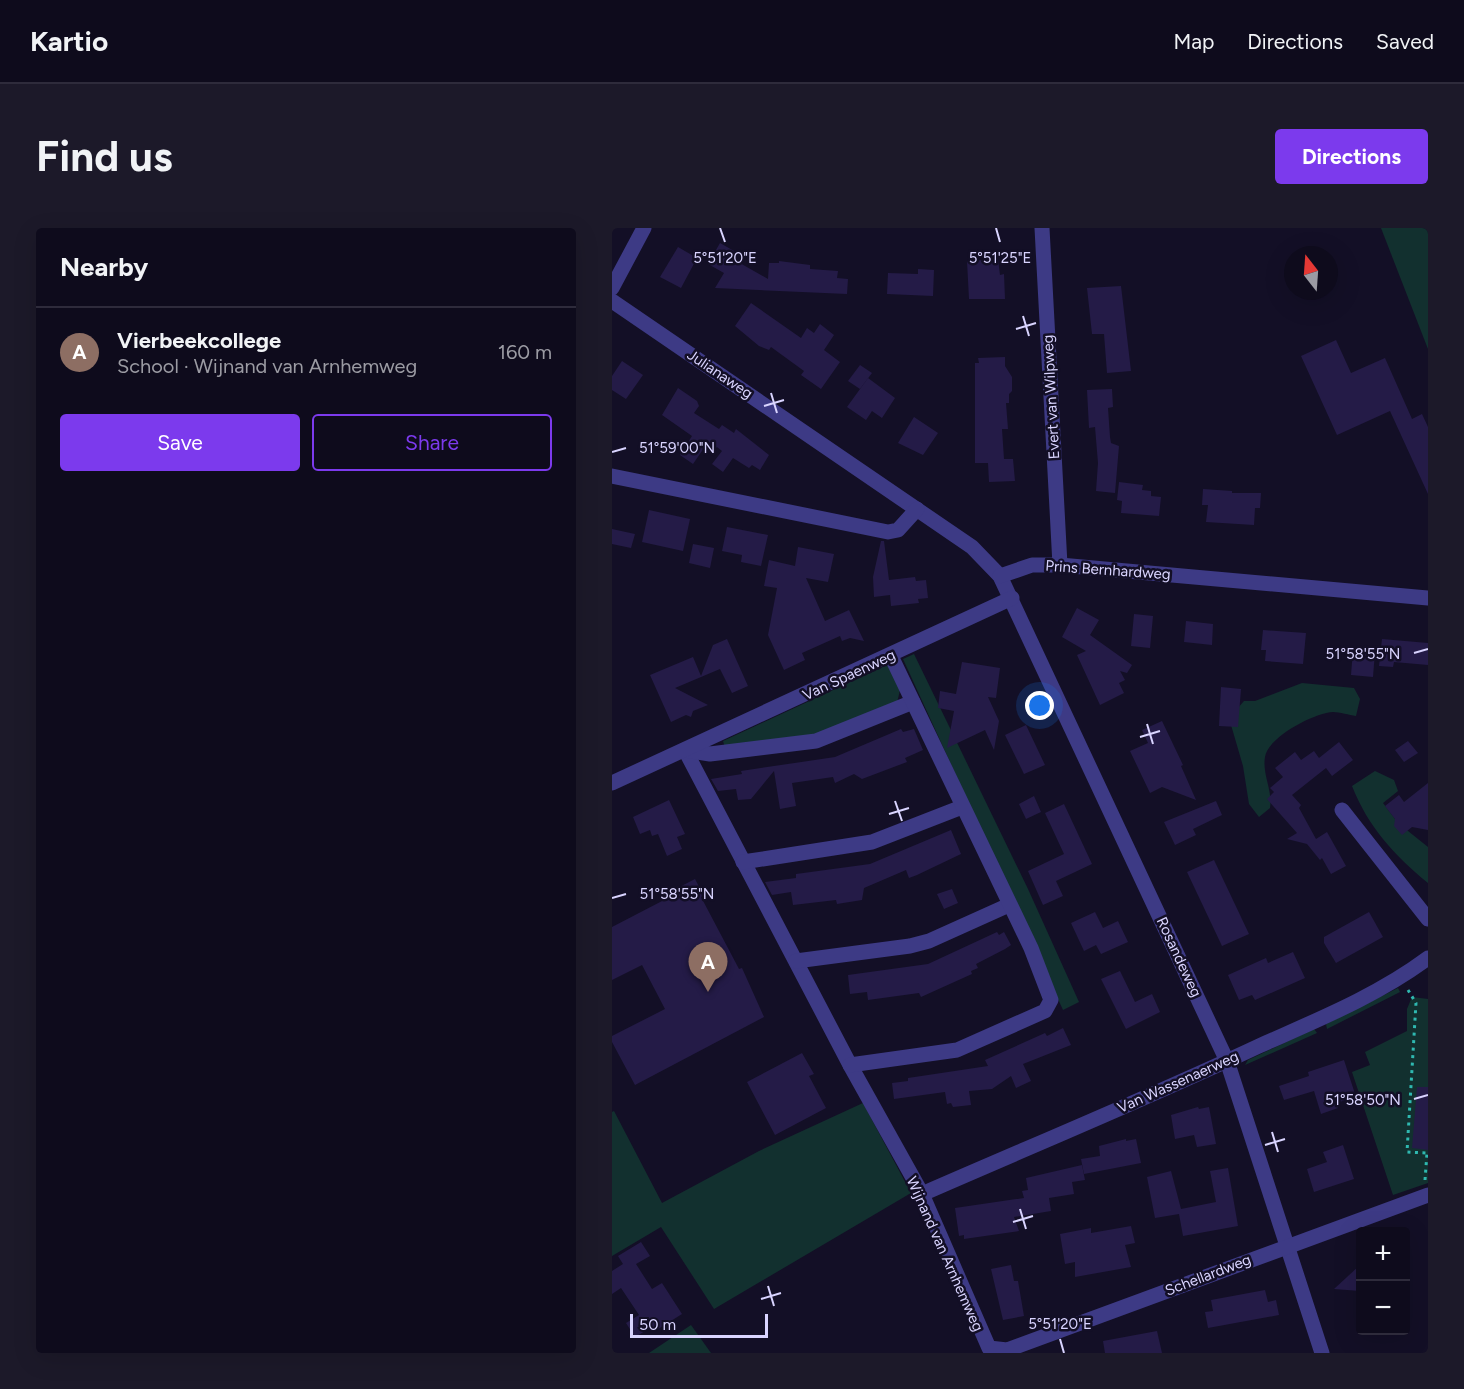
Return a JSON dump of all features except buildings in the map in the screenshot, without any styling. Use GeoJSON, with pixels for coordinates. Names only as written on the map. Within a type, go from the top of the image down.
{"type":"FeatureCollection","features":[{"type":"Feature","properties":{"kind":"street"},"geometry":{"type":"LineString","coordinates":[[612,288],[644,228]]}},
{"type":"Feature","properties":{"kind":"street","name":"Evert van Wilpweg"},"geometry":{"type":"LineString","coordinates":[[1042,228],[1060,565]]}},
{"type":"Feature","properties":{"kind":"street","name":"Julianaweg"},"geometry":{"type":"LineString","coordinates":[[612,301],[916,509]]}},
{"type":"Feature","properties":{"kind":"street"},"geometry":{"type":"LineString","coordinates":[[612,476],[888,532],[898,530],[916,509],[972,547],[1000,576]]}},
{"type":"Feature","properties":{"kind":"street","name":"Prins Bernhardweg"},"geometry":{"type":"LineString","coordinates":[[1000,576],[1032,565],[1060,565],[1428,597]]}},
{"type":"Feature","properties":{"kind":"street","name":"Rosandeweg"},"geometry":{"type":"LineString","coordinates":[[1000,576],[1227,1061],[1322,1353]]}},
{"type":"Feature","properties":{"kind":"street","name":"Van Spaenweg"},"geometry":{"type":"LineString","coordinates":[[612,783],[891,656],[1012,598]]}},
{"type":"Feature","properties":{"kind":"street"},"geometry":{"type":"LineString","coordinates":[[850,1065],[957,1050],[1045,1011],[1051,1000],[1049,991],[1009,905],[891,656]]}},
{"type":"Feature","properties":{"kind":"street"},"geometry":{"type":"LineString","coordinates":[[685,750],[710,754],[816,741],[913,702]]}},
{"type":"Feature","properties":{"kind":"street","name":"Wijnand van Arnhemweg"},"geometry":{"type":"LineString","coordinates":[[685,750],[850,1065],[922,1194],[989,1348]]}},
{"type":"Feature","properties":{"kind":"street"},"geometry":{"type":"LineString","coordinates":[[743,862],[872,842],[962,807]]}},
{"type":"Feature","properties":{"kind":"street"},"geometry":{"type":"LineString","coordinates":[[1342,810],[1428,919]]}},
{"type":"Feature","properties":{"kind":"street"},"geometry":{"type":"LineString","coordinates":[[796,961],[910,946],[929,941],[1009,905]]}},
{"type":"Feature","properties":{"kind":"street","name":"Van Wassenaerweg"},"geometry":{"type":"LineString","coordinates":[[922,1194],[1227,1061],[1402,978],[1428,958]]}},
{"type":"Feature","properties":{"kind":"street","name":"Schellardweg"},"geometry":{"type":"LineString","coordinates":[[989,1348],[1007,1350],[1287,1245],[1426,1196]]}},
{"type":"Feature","properties":{"kind":"path"},"geometry":{"type":"LineString","coordinates":[[1402,978],[1416,1003],[1407,1152],[1427,1153],[1426,1196]]}},
{"type":"Feature","properties":{"kind":"green space"},"geometry":{"type":"Polygon","coordinates":[[[1381,228],[1428,228],[1428,349],[1381,228]]]}},
{"type":"Feature","properties":{"kind":"green space"},"geometry":{"type":"Polygon","coordinates":[[[914,654],[1028,889],[1079,1002],[1063,1010],[903,659],[914,654]]]}},
{"type":"Feature","properties":{"kind":"green space"},"geometry":{"type":"Polygon","coordinates":[[[887,665],[900,690],[897,703],[816,735],[725,748],[723,741],[887,665]]]}},
{"type":"Feature","properties":{"kind":"green space"},"geometry":{"type":"Polygon","coordinates":[[[1302,683],[1354,688],[1360,699],[1356,716],[1336,712],[1325,713],[1293,727],[1274,742],[1268,749],[1264,763],[1270,808],[1259,817],[1249,804],[1243,766],[1229,718],[1244,701],[1255,701],[1302,683]]]}},
{"type":"Feature","properties":{"kind":"green space"},"geometry":{"type":"Polygon","coordinates":[[[1375,771],[1394,780],[1398,791],[1383,803],[1398,823],[1428,847],[1428,883],[1384,840],[1374,828],[1359,801],[1352,786],[1375,771]]]}},
{"type":"Feature","properties":{"kind":"green space"},"geometry":{"type":"Polygon","coordinates":[[[1398,988],[1400,992],[1327,1029],[1326,1024],[1398,988]]]}},
{"type":"Feature","properties":{"kind":"green space"},"geometry":{"type":"Polygon","coordinates":[[[1412,997],[1428,999],[1428,1183],[1393,1195],[1352,1072],[1370,1065],[1365,1052],[1407,1031],[1407,1009],[1412,997]]]}},
{"type":"Feature","properties":{"kind":"green space"},"geometry":{"type":"Polygon","coordinates":[[[1314,1029],[1317,1033],[1245,1065],[1248,1060],[1314,1029]]]}},
{"type":"Feature","properties":{"kind":"green space"},"geometry":{"type":"Polygon","coordinates":[[[863,1103],[911,1193],[714,1309],[661,1227],[612,1256],[612,1112],[614,1111],[662,1203],[759,1151],[863,1103]]]}},
{"type":"Feature","properties":{"kind":"green space"},"geometry":{"type":"Polygon","coordinates":[[[691,1325],[711,1353],[649,1353],[691,1325]]]}},
{"type":"Feature","properties":{"kind":"place","name":"Vierbeekcollege"},"geometry":{"type":"Point","coordinates":[708,992]}}]}
